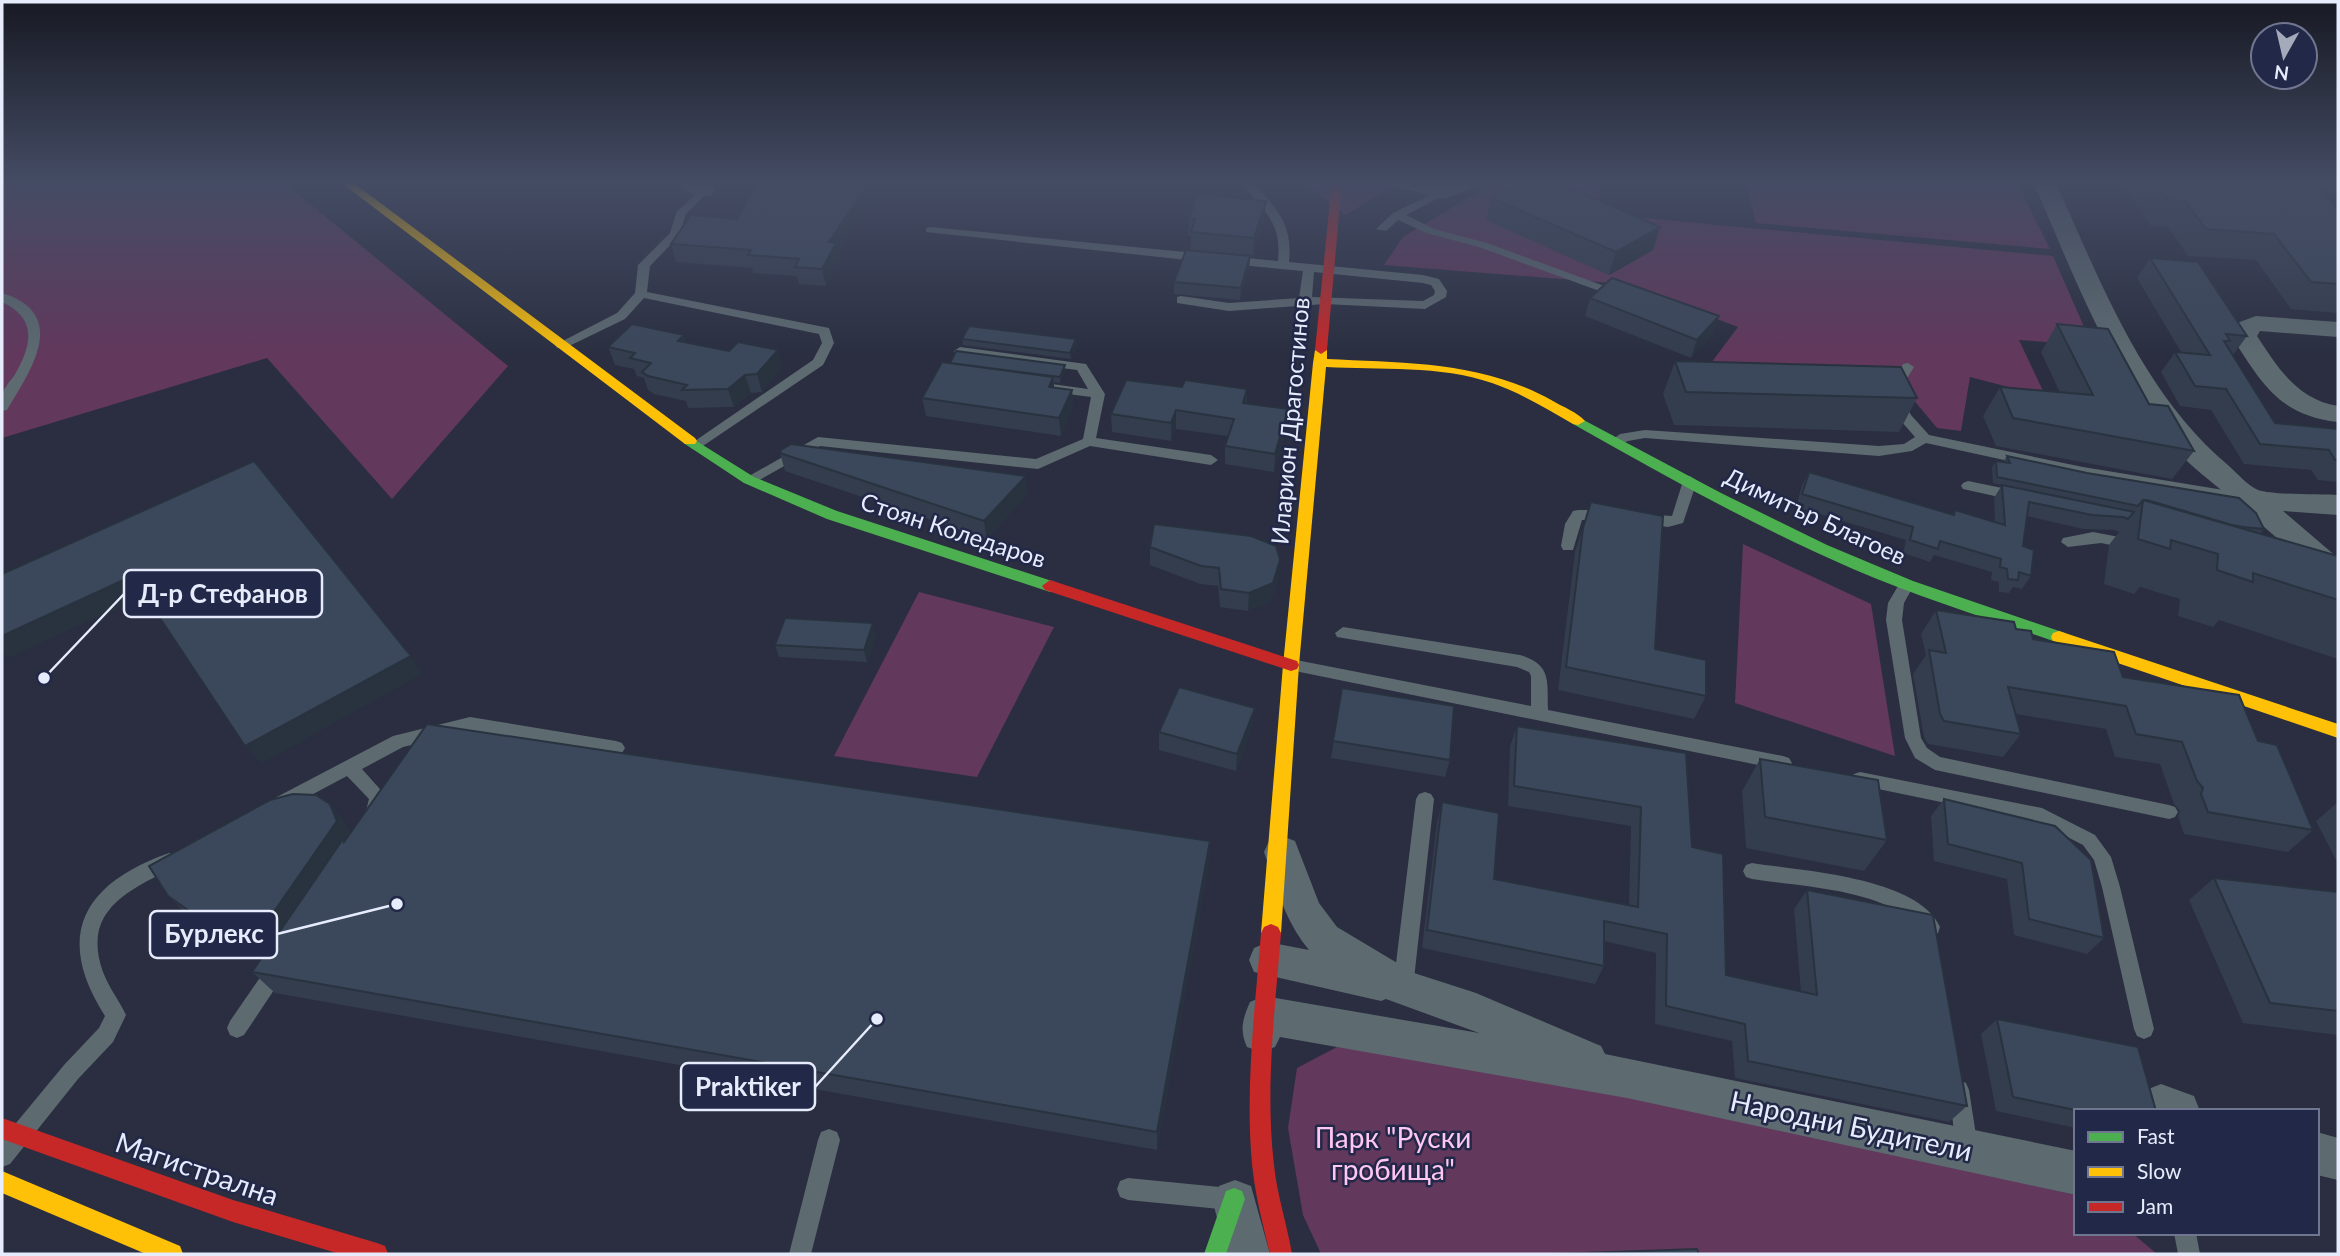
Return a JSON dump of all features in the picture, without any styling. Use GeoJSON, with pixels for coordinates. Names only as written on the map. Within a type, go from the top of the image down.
{"type":"FeatureCollection","features":[{"type":"Feature","properties":{"kind":"street","name":"Стоян Коледаров"},"geometry":{"type":"LineString","coordinates":[[422,240],[697,446],[749,480],[832,515],[1291,665]]}},
{"type":"Feature","properties":{"kind":"street","name":"Иларион Драгостинов"},"geometry":{"type":"LineString","coordinates":[[1291,665],[1331,240]]}},
{"type":"Feature","properties":{"kind":"street"},"geometry":{"type":"LineString","coordinates":[[2069,240],[2088,283],[2156,406],[2190,448],[2248,499],[2291,546],[2338,574]]}},
{"type":"Feature","properties":{"kind":"street"},"geometry":{"type":"LineString","coordinates":[[2338,329],[2256,323],[2246,328],[2244,336],[2281,390],[2301,406],[2338,414]]}},
{"type":"Feature","properties":{"kind":"street","name":"Димитър Благоев"},"geometry":{"type":"LineString","coordinates":[[1320,363],[1463,373],[1494,379],[1516,387],[1789,535],[1847,562],[1906,585],[2338,731]]}},
{"type":"Feature","properties":{"kind":"street"},"geometry":{"type":"LineString","coordinates":[[2248,499],[2338,505]]}},
{"type":"Feature","properties":{"kind":"street"},"geometry":{"type":"LineString","coordinates":[[1281,1254],[1271,1215],[1262,1148],[1264,1015],[1291,665]]}},
{"type":"Feature","properties":{"kind":"street","name":"Народни Будители"},"geometry":{"type":"LineString","coordinates":[[1279,844],[1311,925],[1324,939],[1403,988],[1486,1016],[1627,1078]]}},
{"type":"Feature","properties":{"kind":"street"},"geometry":{"type":"LineString","coordinates":[[1268,960],[1403,988]]}},
{"type":"Feature","properties":{"kind":"street"},"geometry":{"type":"LineString","coordinates":[[1215,1254],[1234,1199],[1264,1015]]}},
{"type":"Feature","properties":{"kind":"street","name":"Народни Будители"},"geometry":{"type":"LineString","coordinates":[[1264,1015],[1627,1078],[2074,1173]]}},
{"type":"Feature","properties":{"kind":"street","name":"Магистрална"},"geometry":{"type":"LineString","coordinates":[[10,1133],[233,1211],[377,1254]]}},
{"type":"Feature","properties":{"kind":"street"},"geometry":{"type":"LineString","coordinates":[[2319,1154],[2338,1159]]}},
{"type":"Feature","properties":{"kind":"street"},"geometry":{"type":"LineString","coordinates":[[2,1182],[12,1192],[172,1254]]}},
{"type":"Feature","properties":{"kind":"street"},"geometry":{"type":"LineString","coordinates":[[1234,1199],[1248,1254]]}},
{"type":"Feature","properties":{"kind":"lane"},"geometry":{"type":"LineString","coordinates":[[561,345],[621,316],[641,294],[643,265],[669,240]]}},
{"type":"Feature","properties":{"kind":"lane"},"geometry":{"type":"LineString","coordinates":[[1024,240],[1328,270],[1378,289],[1325,300],[1229,307],[1181,300]]}},
{"type":"Feature","properties":{"kind":"lane"},"geometry":{"type":"LineString","coordinates":[[1283,266],[1285,240]]}},
{"type":"Feature","properties":{"kind":"lane"},"geometry":{"type":"LineString","coordinates":[[1461,240],[1634,299]]}},
{"type":"Feature","properties":{"kind":"lane"},"geometry":{"type":"LineString","coordinates":[[1305,301],[1310,268]]}},
{"type":"Feature","properties":{"kind":"lane"},"geometry":{"type":"LineString","coordinates":[[641,294],[825,331],[828,343],[818,362],[697,446]]}},
{"type":"Feature","properties":{"kind":"lane"},"geometry":{"type":"LineString","coordinates":[[2,297],[26,311],[36,335],[28,363],[2,407]]}},
{"type":"Feature","properties":{"kind":"lane"},"geometry":{"type":"LineString","coordinates":[[960,351],[1081,367],[1098,394],[1088,441]]}},
{"type":"Feature","properties":{"kind":"lane"},"geometry":{"type":"LineString","coordinates":[[1908,368],[1891,393],[1906,418],[1924,438],[2083,472],[2248,499]]}},
{"type":"Feature","properties":{"kind":"lane"},"geometry":{"type":"LineString","coordinates":[[1044,387],[1098,394]]}},
{"type":"Feature","properties":{"kind":"lane"},"geometry":{"type":"LineString","coordinates":[[1616,442],[1625,437],[1645,434],[1895,451],[1907,448],[1924,438]]}},
{"type":"Feature","properties":{"kind":"lane"},"geometry":{"type":"LineString","coordinates":[[749,480],[818,441],[1038,464],[1088,441],[1211,460]]}},
{"type":"Feature","properties":{"kind":"lane"},"geometry":{"type":"LineString","coordinates":[[1569,545],[1572,524],[1578,515],[1668,522],[1678,519],[1690,481]]}},
{"type":"Feature","properties":{"kind":"lane"},"geometry":{"type":"LineString","coordinates":[[1968,485],[2036,499]]}},
{"type":"Feature","properties":{"kind":"lane"},"geometry":{"type":"LineString","coordinates":[[2068,542],[2084,536],[2113,538],[2153,550]]}},
{"type":"Feature","properties":{"kind":"lane"},"geometry":{"type":"LineString","coordinates":[[1906,585],[1896,603],[1894,620],[1913,738],[1921,753],[1935,763],[2169,812]]}},
{"type":"Feature","properties":{"kind":"lane"},"geometry":{"type":"LineString","coordinates":[[1343,633],[1520,661],[1535,668],[1539,676],[1540,714]]}},
{"type":"Feature","properties":{"kind":"lane"},"geometry":{"type":"LineString","coordinates":[[1291,665],[1801,767]]}},
{"type":"Feature","properties":{"kind":"lane"},"geometry":{"type":"LineString","coordinates":[[266,811],[399,741],[470,724],[616,748]]}},
{"type":"Feature","properties":{"kind":"lane"},"geometry":{"type":"LineString","coordinates":[[349,767],[378,797],[369,831]]}},
{"type":"Feature","properties":{"kind":"lane"},"geometry":{"type":"LineString","coordinates":[[1841,775],[2042,815],[2089,840],[2102,857],[2111,887],[2144,1029]]}},
{"type":"Feature","properties":{"kind":"lane"},"geometry":{"type":"LineString","coordinates":[[1403,988],[1425,799]]}},
{"type":"Feature","properties":{"kind":"lane"},"geometry":{"type":"LineString","coordinates":[[2,1156],[10,1133],[106,1035],[116,1015],[99,992],[94,978],[88,951],[91,920],[102,903],[123,885],[183,854]]}},
{"type":"Feature","properties":{"kind":"lane"},"geometry":{"type":"LineString","coordinates":[[1752,870],[1891,896],[1915,907],[1929,921],[1938,945]]}},
{"type":"Feature","properties":{"kind":"lane"},"geometry":{"type":"LineString","coordinates":[[237,1028],[284,959]]}},
{"type":"Feature","properties":{"kind":"lane"},"geometry":{"type":"LineString","coordinates":[[1956,1068],[1968,1150]]}},
{"type":"Feature","properties":{"kind":"lane"},"geometry":{"type":"LineString","coordinates":[[800,1254],[829,1140]]}},
{"type":"Feature","properties":{"kind":"lane"},"geometry":{"type":"LineString","coordinates":[[1128,1189],[1234,1199]]}},
{"type":"Feature","properties":{"kind":"lane"},"geometry":{"type":"LineString","coordinates":[[2185,1235],[2189,1254]]}},
{"type":"Feature","properties":{"kind":"green space"},"geometry":{"type":"Polygon","coordinates":[[[2,240],[354,240],[508,366],[392,499],[267,358],[2,438],[2,240]]]}},
{"type":"Feature","properties":{"kind":"green space"},"geometry":{"type":"Polygon","coordinates":[[[1401,240],[1877,240],[2053,256],[2092,345],[2019,340],[2046,397],[1970,377],[1961,431],[1937,428],[1897,380],[1711,363],[1738,327],[1625,284],[1384,265],[1401,240]]]}},
{"type":"Feature","properties":{"kind":"green space"},"geometry":{"type":"Polygon","coordinates":[[[1944,240],[2045,240],[2050,249],[1944,240]]]}},
{"type":"Feature","properties":{"kind":"green space"},"geometry":{"type":"Polygon","coordinates":[[[1743,544],[1871,604],[1895,756],[1735,703],[1743,544]]]}},
{"type":"Feature","properties":{"kind":"green space"},"geometry":{"type":"Polygon","coordinates":[[[919,592],[1054,627],[977,777],[834,756],[919,592]]]}},
{"type":"Feature","properties":{"kind":"green space","name":"Парк \"Руски гробища\""},"geometry":{"type":"Polygon","coordinates":[[[1337,1047],[1523,1075],[1708,1112],[2074,1195],[2074,1235],[2134,1235],[2157,1254],[1321,1254],[1303,1215],[1288,1128],[1297,1068],[1337,1047]]]}},
{"type":"Feature","properties":{"kind":"building"},"geometry":{"type":"Polygon","coordinates":[[[674,240],[831,240],[829,242],[836,243],[822,269],[795,267],[799,259],[748,255],[751,250],[671,244],[674,240]]]}},
{"type":"Feature","properties":{"kind":"building"},"geometry":{"type":"Polygon","coordinates":[[[1587,240],[1638,240],[1616,252],[1587,240]]]}},
{"type":"Feature","properties":{"kind":"building"},"geometry":{"type":"Polygon","coordinates":[[[2278,240],[2338,240],[2338,284],[2311,282],[2278,240]]]}},
{"type":"Feature","properties":{"kind":"building"},"geometry":{"type":"Polygon","coordinates":[[[1186,250],[1250,256],[1241,288],[1174,282],[1186,250]]]}},
{"type":"Feature","properties":{"kind":"building"},"geometry":{"type":"Polygon","coordinates":[[[2150,258],[2198,262],[2247,336],[2226,334],[2230,341],[2224,341],[2275,423],[2338,429],[2338,460],[2335,460],[2329,450],[2260,444],[2226,389],[2195,386],[2175,352],[2210,355],[2150,258]]]}},
{"type":"Feature","properties":{"kind":"building"},"geometry":{"type":"Polygon","coordinates":[[[1612,278],[1719,316],[1697,340],[1590,298],[1612,278]]]}},
{"type":"Feature","properties":{"kind":"building"},"geometry":{"type":"Polygon","coordinates":[[[632,324],[684,335],[678,341],[729,351],[738,342],[778,350],[757,374],[745,375],[728,389],[682,390],[687,385],[648,376],[642,372],[651,363],[630,358],[635,353],[608,347],[632,324]]]}},
{"type":"Feature","properties":{"kind":"building"},"geometry":{"type":"Polygon","coordinates":[[[2057,324],[2108,329],[2149,404],[2168,406],[2194,451],[2013,418],[2000,387],[2093,395],[2057,324]]]}},
{"type":"Feature","properties":{"kind":"building"},"geometry":{"type":"Polygon","coordinates":[[[969,326],[1076,339],[1070,353],[962,339],[969,326]]]}},
{"type":"Feature","properties":{"kind":"building"},"geometry":{"type":"Polygon","coordinates":[[[956,351],[1065,365],[1060,377],[950,363],[956,351]]]}},
{"type":"Feature","properties":{"kind":"building"},"geometry":{"type":"Polygon","coordinates":[[[1675,361],[1901,367],[1917,398],[1686,392],[1675,361]]]}},
{"type":"Feature","properties":{"kind":"building"},"geometry":{"type":"Polygon","coordinates":[[[942,362],[1053,377],[1049,387],[1072,390],[1059,418],[922,398],[942,362]]]}},
{"type":"Feature","properties":{"kind":"building"},"geometry":{"type":"Polygon","coordinates":[[[1126,380],[1182,387],[1185,380],[1247,389],[1243,403],[1288,409],[1275,454],[1225,446],[1234,419],[1176,410],[1171,423],[1111,414],[1126,380]]]}},
{"type":"Feature","properties":{"kind":"building"},"geometry":{"type":"Polygon","coordinates":[[[791,444],[1026,476],[984,521],[780,453],[791,444]]]}},
{"type":"Feature","properties":{"kind":"building"},"geometry":{"type":"Polygon","coordinates":[[[2007,456],[2087,473],[2239,498],[2256,513],[2264,529],[2232,525],[2147,500],[2143,500],[2138,506],[1997,477],[1996,461],[2010,463],[2007,456]]]}},
{"type":"Feature","properties":{"kind":"building"},"geometry":{"type":"Polygon","coordinates":[[[254,461],[411,656],[245,746],[132,576],[2,636],[2,574],[254,461]]]}},
{"type":"Feature","properties":{"kind":"building"},"geometry":{"type":"Polygon","coordinates":[[[1809,472],[1954,515],[1955,510],[2005,525],[2002,485],[2134,512],[2128,519],[2092,515],[2029,502],[2023,546],[2034,550],[2031,576],[2019,572],[2018,580],[2008,579],[2007,569],[2000,567],[2001,559],[1940,541],[1938,549],[1910,540],[1913,527],[1802,494],[1809,472]]]}},
{"type":"Feature","properties":{"kind":"building"},"geometry":{"type":"Polygon","coordinates":[[[2143,500],[2338,556],[2338,600],[2253,573],[2253,582],[2217,570],[2218,554],[2171,540],[2170,549],[2138,539],[2143,500]]]}},
{"type":"Feature","properties":{"kind":"building"},"geometry":{"type":"Polygon","coordinates":[[[1591,502],[1663,516],[1655,649],[1706,660],[1706,696],[1566,667],[1583,528],[1591,502]]]}},
{"type":"Feature","properties":{"kind":"building"},"geometry":{"type":"Polygon","coordinates":[[[1154,524],[1251,536],[1276,546],[1280,560],[1273,583],[1249,593],[1221,589],[1219,568],[1201,566],[1150,547],[1154,524]]]}},
{"type":"Feature","properties":{"kind":"building"},"geometry":{"type":"Polygon","coordinates":[[[1936,610],[2014,622],[2016,629],[2031,631],[2033,639],[2114,652],[2123,677],[2239,695],[2258,741],[2277,745],[2313,830],[2208,812],[2201,794],[2203,788],[2197,781],[2182,742],[2136,734],[2126,706],[2008,687],[2021,734],[1944,721],[1940,714],[1929,650],[1946,653],[1936,610]]]}},
{"type":"Feature","properties":{"kind":"building"},"geometry":{"type":"Polygon","coordinates":[[[785,618],[873,623],[864,650],[775,645],[785,618]]]}},
{"type":"Feature","properties":{"kind":"building"},"geometry":{"type":"Polygon","coordinates":[[[1179,687],[1255,708],[1237,754],[1159,732],[1179,687]]]}},
{"type":"Feature","properties":{"kind":"building"},"geometry":{"type":"Polygon","coordinates":[[[1342,688],[1454,706],[1450,760],[1333,741],[1342,688]]]}},
{"type":"Feature","properties":{"kind":"building"},"geometry":{"type":"Polygon","coordinates":[[[427,724],[1210,841],[1157,1132],[252,972],[343,839],[344,842],[427,724]]]}},
{"type":"Feature","properties":{"kind":"building"},"geometry":{"type":"Polygon","coordinates":[[[1517,726],[1686,753],[1692,847],[1723,854],[1726,975],[1817,995],[1807,890],[1933,915],[1967,1106],[1748,1061],[1745,1024],[1666,1006],[1667,934],[1604,921],[1604,966],[1427,930],[1442,802],[1499,813],[1494,879],[1638,907],[1641,807],[1514,786],[1517,726]]]}},
{"type":"Feature","properties":{"kind":"building"},"geometry":{"type":"Polygon","coordinates":[[[1760,759],[1878,780],[1887,840],[1765,817],[1760,759]]]}},
{"type":"Feature","properties":{"kind":"building"},"geometry":{"type":"Polygon","coordinates":[[[293,794],[316,795],[330,804],[337,821],[257,936],[206,923],[168,896],[149,866],[270,800],[293,794]]]}},
{"type":"Feature","properties":{"kind":"building"},"geometry":{"type":"Polygon","coordinates":[[[1944,799],[2055,826],[2091,860],[2104,938],[2029,919],[2022,863],[1948,844],[1944,799]]]}},
{"type":"Feature","properties":{"kind":"building"},"geometry":{"type":"Polygon","coordinates":[[[2214,878],[2338,892],[2338,1011],[2270,1003],[2214,878]]]}},
{"type":"Feature","properties":{"kind":"building"},"geometry":{"type":"Polygon","coordinates":[[[1997,1019],[2138,1047],[2155,1109],[2074,1110],[2013,1097],[1997,1019]]]}},
{"type":"Feature","properties":{"kind":"building"},"geometry":{"type":"Polygon","coordinates":[[[1697,1249],[1699,1254],[1553,1254],[1697,1249]]]}},
{"type":"Feature","properties":{"kind":"traffic: fast"},"geometry":{"type":"LineString","coordinates":[[1578,421],[1716,497],[1822,549],[1908,585],[2059,637]]}},
{"type":"Feature","properties":{"kind":"traffic: fast"},"geometry":{"type":"LineString","coordinates":[[690,441],[749,480],[832,515],[1050,586]]}},
{"type":"Feature","properties":{"kind":"traffic: fast"},"geometry":{"type":"LineString","coordinates":[[1215,1254],[1234,1199]]}},
{"type":"Feature","properties":{"kind":"traffic: slow"},"geometry":{"type":"LineString","coordinates":[[422,240],[690,441]]}},
{"type":"Feature","properties":{"kind":"traffic: slow"},"geometry":{"type":"LineString","coordinates":[[1271,933],[1291,665],[1321,350]]}},
{"type":"Feature","properties":{"kind":"traffic: slow"},"geometry":{"type":"LineString","coordinates":[[1319,363],[1419,367],[1469,373],[1516,387],[1578,421]]}},
{"type":"Feature","properties":{"kind":"traffic: slow"},"geometry":{"type":"LineString","coordinates":[[2059,637],[2338,731]]}},
{"type":"Feature","properties":{"kind":"traffic: slow"},"geometry":{"type":"LineString","coordinates":[[2,1182],[172,1254]]}},
{"type":"Feature","properties":{"kind":"traffic: jam"},"geometry":{"type":"LineString","coordinates":[[1321,350],[1331,240]]}},
{"type":"Feature","properties":{"kind":"traffic: jam"},"geometry":{"type":"LineString","coordinates":[[1050,586],[1291,665]]}},
{"type":"Feature","properties":{"kind":"traffic: jam"},"geometry":{"type":"LineString","coordinates":[[1271,933],[1261,1121],[1267,1188],[1281,1254]]}},
{"type":"Feature","properties":{"kind":"traffic: jam"},"geometry":{"type":"LineString","coordinates":[[2,1129],[233,1211],[377,1254]]}},
{"type":"Feature","properties":{"kind":"place","name":"Д-р Стефанов"},"geometry":{"type":"Point","coordinates":[44,678]}},
{"type":"Feature","properties":{"kind":"place","name":"Бурлекс"},"geometry":{"type":"Point","coordinates":[397,904]}},
{"type":"Feature","properties":{"kind":"place","name":"Praktiker"},"geometry":{"type":"Point","coordinates":[877,1019]}}]}
